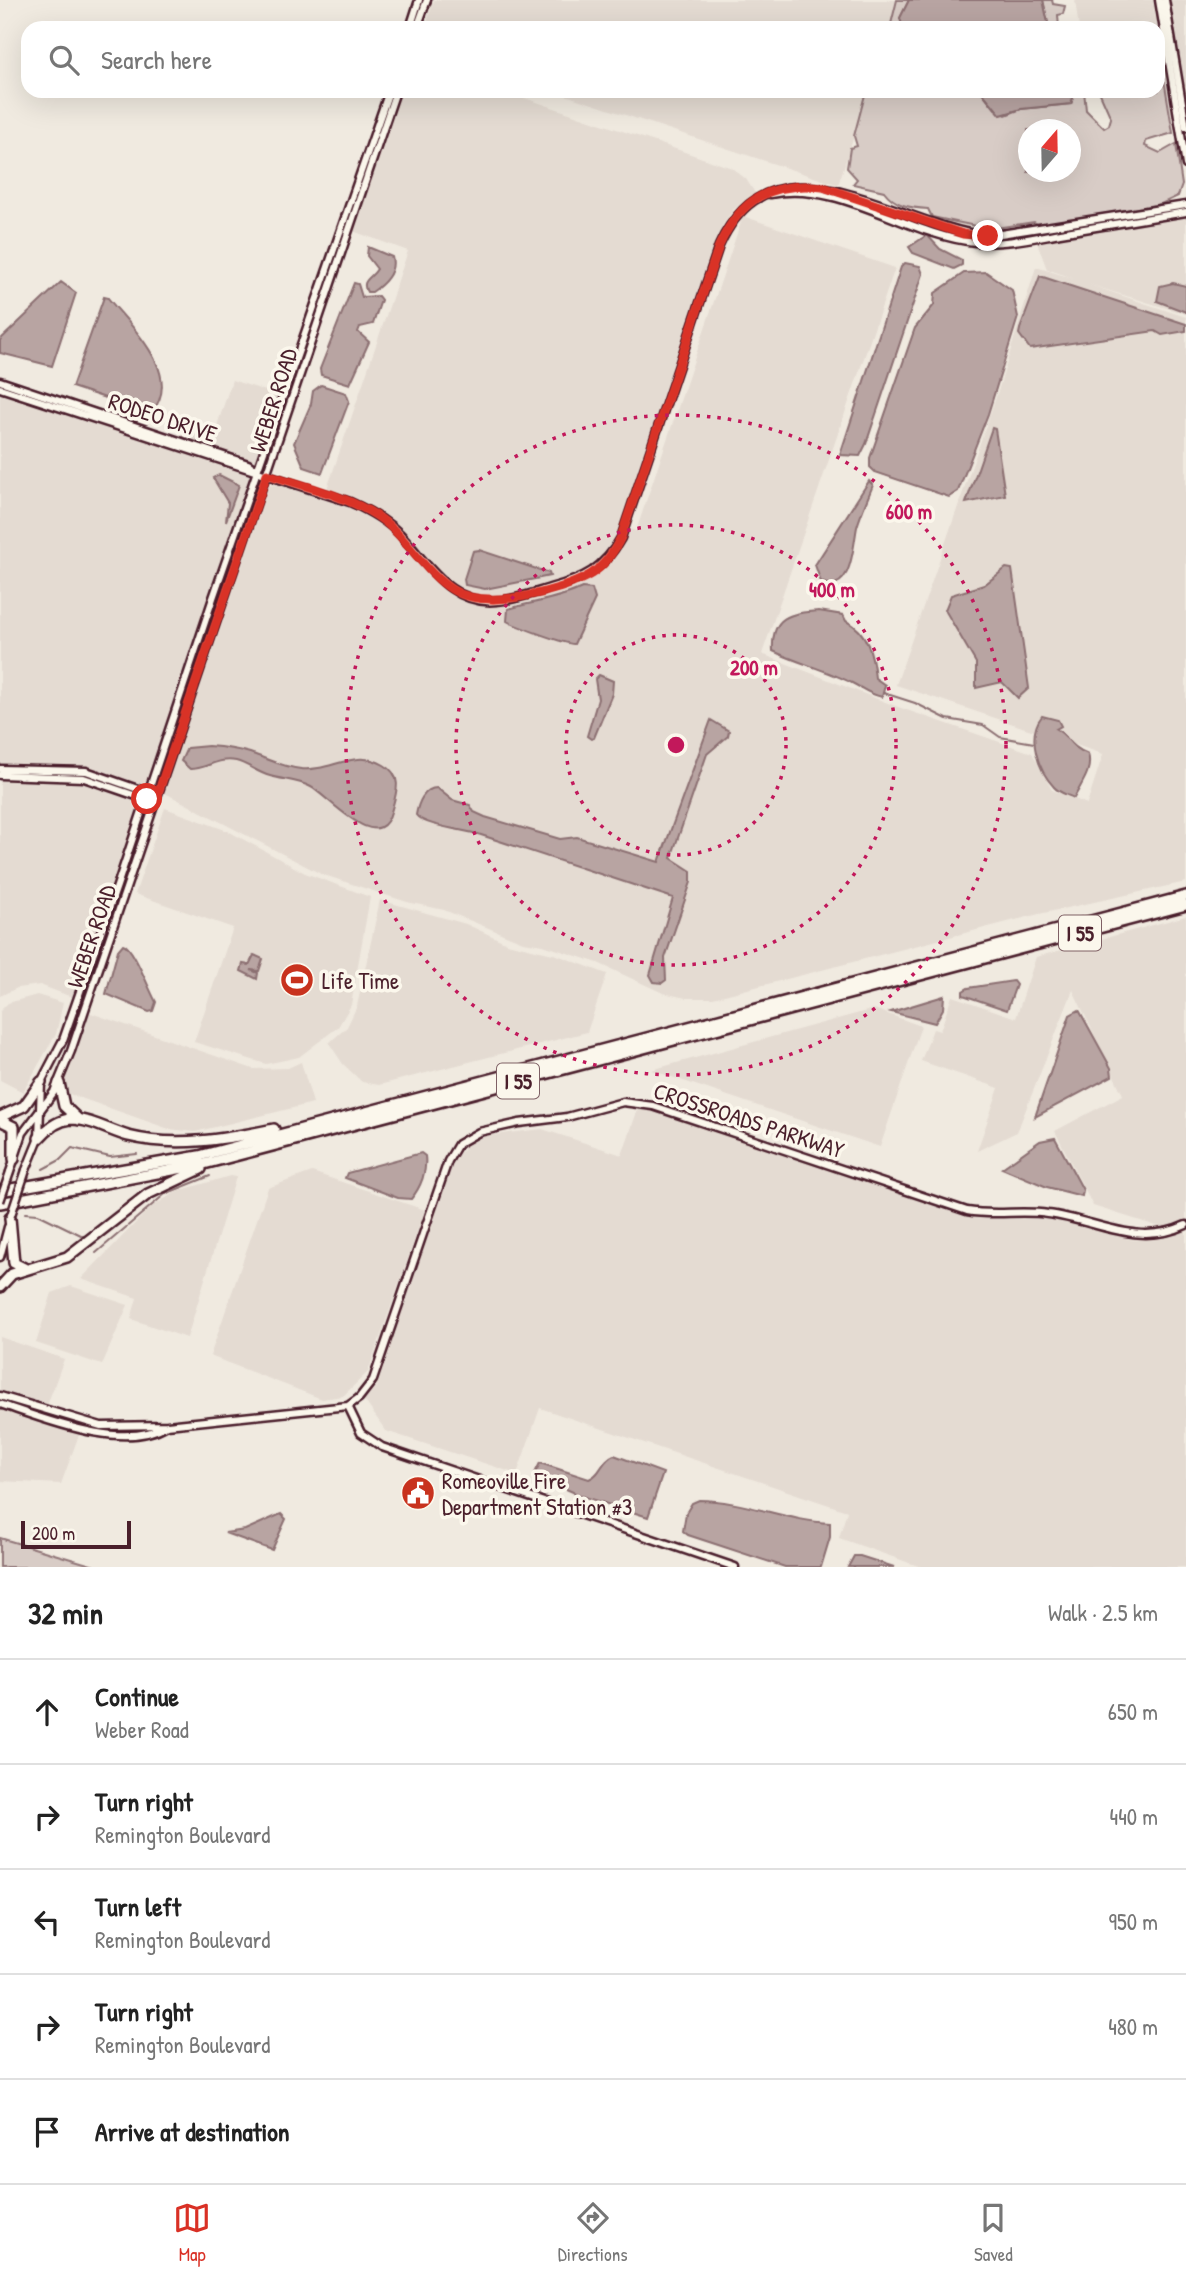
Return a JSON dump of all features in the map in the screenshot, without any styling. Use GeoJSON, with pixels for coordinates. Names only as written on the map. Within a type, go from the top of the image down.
{"type":"FeatureCollection","features":[{"type":"Feature","properties":{"kind":"highway","name":"I 55"},"geometry":{"type":"LineString","coordinates":[[0,1191],[199,1156],[1186,896]]}},
{"type":"Feature","properties":{"kind":"highway","name":"I 55"},"geometry":{"type":"LineString","coordinates":[[0,1202],[204,1164],[1186,905]]}},
{"type":"Feature","properties":{"kind":"highway"},"geometry":{"type":"LineString","coordinates":[[0,1119],[24,1106],[41,1082]]}},
{"type":"Feature","properties":{"kind":"highway"},"geometry":{"type":"LineString","coordinates":[[58,1083],[67,1110],[80,1121]]}},
{"type":"Feature","properties":{"kind":"highway"},"geometry":{"type":"LineString","coordinates":[[0,1119],[14,1127],[14,1159]]}},
{"type":"Feature","properties":{"kind":"highway"},"geometry":{"type":"LineString","coordinates":[[38,1138],[47,1129],[63,1121],[80,1121],[129,1136],[169,1142],[198,1142],[307,1126]]}},
{"type":"Feature","properties":{"kind":"highway"},"geometry":{"type":"LineString","coordinates":[[0,1287],[12,1275],[67,1257],[128,1208],[175,1179],[326,1130]]}},
{"type":"Feature","properties":{"kind":"highway"},"geometry":{"type":"LineString","coordinates":[[10,1218],[14,1263],[20,1269],[31,1269]]}},
{"type":"Feature","properties":{"kind":"street"},"geometry":{"type":"LineString","coordinates":[[412,21],[419,0]]}},
{"type":"Feature","properties":{"kind":"street"},"geometry":{"type":"LineString","coordinates":[[420,21],[427,0]]}},
{"type":"Feature","properties":{"kind":"street"},"geometry":{"type":"LineString","coordinates":[[1159,0],[1162,21]]}},
{"type":"Feature","properties":{"kind":"street"},"geometry":{"type":"LineString","coordinates":[[1165,0],[1186,127]]}},
{"type":"Feature","properties":{"kind":"street"},"geometry":{"type":"LineString","coordinates":[[1165,37],[1186,165]]}},
{"type":"Feature","properties":{"kind":"street","name":"WEBER ROAD"},"geometry":{"type":"LineString","coordinates":[[0,1257],[10,1218],[38,1138],[41,1082],[63,1040],[386,98]]}},
{"type":"Feature","properties":{"kind":"street","name":"WEBER ROAD"},"geometry":{"type":"LineString","coordinates":[[0,1202],[23,1133],[58,1083],[394,98]]}},
{"type":"Feature","properties":{"kind":"street"},"geometry":{"type":"LineString","coordinates":[[257,471],[350,502],[377,516],[400,534],[441,581],[471,598],[497,601],[510,599],[590,574],[612,554],[621,537],[723,237],[739,210],[761,196],[783,186],[823,187],[963,234],[988,236],[1186,205]]}},
{"type":"Feature","properties":{"kind":"street"},"geometry":{"type":"LineString","coordinates":[[761,196],[794,191],[822,194],[946,236],[995,243],[1186,212]]}},
{"type":"Feature","properties":{"kind":"street","name":"RODEO DRIVE"},"geometry":{"type":"LineString","coordinates":[[0,381],[246,463],[257,471]]}},
{"type":"Feature","properties":{"kind":"street","name":"RODEO DRIVE"},"geometry":{"type":"LineString","coordinates":[[0,388],[211,459],[257,471]]}},
{"type":"Feature","properties":{"kind":"street"},"geometry":{"type":"LineString","coordinates":[[0,769],[86,771],[156,799]]}},
{"type":"Feature","properties":{"kind":"street"},"geometry":{"type":"LineString","coordinates":[[0,775],[84,778],[148,796]]}},
{"type":"Feature","properties":{"kind":"street","name":"CROSSROADS PARKWAY"},"geometry":{"type":"LineString","coordinates":[[348,1406],[359,1398],[373,1380],[452,1152],[469,1136],[508,1125],[567,1117],[623,1102],[641,1102],[967,1211],[988,1214],[1049,1214],[1133,1235],[1173,1231],[1186,1225]]}},
{"type":"Feature","properties":{"kind":"street"},"geometry":{"type":"LineString","coordinates":[[0,1396],[92,1424],[167,1425],[348,1406],[361,1433],[382,1447],[735,1567]]}},
{"type":"Feature","properties":{"kind":"street"},"geometry":{"type":"LineString","coordinates":[[0,1404],[99,1433],[158,1431],[167,1425]]}},
{"type":"Feature","properties":{"kind":"shaded area"},"geometry":{"type":"Polygon","coordinates":[[[434,0],[899,0],[892,21],[427,21],[434,0]]]}},
{"type":"Feature","properties":{"kind":"shaded area"},"geometry":{"type":"Polygon","coordinates":[[[897,0],[909,0],[901,21],[892,21],[897,0]]]}},
{"type":"Feature","properties":{"kind":"shaded area"},"geometry":{"type":"Polygon","coordinates":[[[909,0],[1043,0],[1048,21],[901,21],[909,0]]]}},
{"type":"Feature","properties":{"kind":"shaded area"},"geometry":{"type":"Polygon","coordinates":[[[1043,0],[1052,0],[1053,4],[1065,6],[1063,14],[1058,15],[1058,21],[1048,21],[1043,0]]]}},
{"type":"Feature","properties":{"kind":"shaded area"},"geometry":{"type":"Polygon","coordinates":[[[1075,0],[1153,0],[1156,21],[1078,21],[1075,0]]]}},
{"type":"Feature","properties":{"kind":"shaded area"},"geometry":{"type":"Polygon","coordinates":[[[1171,0],[1186,0],[1186,91],[1171,0]]]}},
{"type":"Feature","properties":{"kind":"shaded area"},"geometry":{"type":"Polygon","coordinates":[[[1165,85],[1173,133],[1146,141],[1145,146],[1160,153],[1176,144],[1182,185],[1178,196],[1161,204],[1039,225],[1034,222],[990,229],[932,217],[928,209],[904,205],[893,200],[884,191],[853,184],[857,179],[847,168],[850,148],[857,146],[854,136],[864,98],[986,98],[995,109],[1006,115],[1021,109],[1071,104],[1073,98],[1085,98],[1086,110],[1104,128],[1109,125],[1111,118],[1102,98],[1165,98],[1165,85]]]}},
{"type":"Feature","properties":{"kind":"shaded area"},"geometry":{"type":"Polygon","coordinates":[[[397,98],[525,98],[732,168],[746,179],[755,193],[733,210],[723,225],[621,526],[636,531],[743,216],[895,268],[762,654],[898,707],[1032,753],[1052,790],[1087,804],[1103,754],[896,685],[998,391],[1036,267],[1075,279],[1047,269],[1036,240],[1186,216],[1186,314],[1090,285],[1186,317],[1186,882],[1039,914],[713,998],[686,998],[663,993],[598,963],[543,945],[523,942],[444,910],[407,902],[321,874],[165,793],[162,785],[267,486],[278,484],[307,491],[327,489],[408,251],[350,230],[397,98]]]}},
{"type":"Feature","properties":{"kind":"shaded area"},"geometry":{"type":"Polygon","coordinates":[[[574,98],[867,98],[838,185],[574,98]]]}},
{"type":"Feature","properties":{"kind":"shaded area"},"geometry":{"type":"Polygon","coordinates":[[[987,98],[1073,98],[1071,104],[1021,109],[1001,115],[987,98]]]}},
{"type":"Feature","properties":{"kind":"shaded area"},"geometry":{"type":"Polygon","coordinates":[[[927,235],[940,249],[962,260],[962,265],[954,269],[913,253],[909,247],[927,235]]]}},
{"type":"Feature","properties":{"kind":"shaded area"},"geometry":{"type":"Polygon","coordinates":[[[368,247],[392,257],[393,262],[388,277],[372,292],[367,292],[365,285],[377,269],[367,256],[368,247]]]}},
{"type":"Feature","properties":{"kind":"shaded area"},"geometry":{"type":"Polygon","coordinates":[[[905,263],[920,266],[923,274],[866,444],[860,456],[840,455],[901,267],[905,263]]]}},
{"type":"Feature","properties":{"kind":"shaded area"},"geometry":{"type":"Polygon","coordinates":[[[986,272],[1012,290],[1018,317],[988,414],[958,491],[949,497],[875,472],[870,467],[870,458],[915,328],[934,305],[935,293],[964,273],[986,272]]]}},
{"type":"Feature","properties":{"kind":"shaded area"},"geometry":{"type":"Polygon","coordinates":[[[1040,276],[1186,324],[1186,331],[1162,335],[1155,331],[1030,349],[1019,334],[1040,276]]]}},
{"type":"Feature","properties":{"kind":"shaded area"},"geometry":{"type":"Polygon","coordinates":[[[61,282],[76,293],[52,366],[0,353],[0,340],[61,282]]]}},
{"type":"Feature","properties":{"kind":"shaded area"},"geometry":{"type":"Polygon","coordinates":[[[354,283],[358,284],[362,297],[378,296],[381,300],[373,324],[360,327],[358,332],[369,342],[350,384],[321,375],[320,369],[354,283]]]}},
{"type":"Feature","properties":{"kind":"shaded area"},"geometry":{"type":"Polygon","coordinates":[[[1173,283],[1186,286],[1186,312],[1157,301],[1160,286],[1173,283]]]}},
{"type":"Feature","properties":{"kind":"shaded area"},"geometry":{"type":"Polygon","coordinates":[[[104,297],[108,298],[141,337],[158,368],[162,383],[160,398],[151,413],[72,387],[104,297]]]}},
{"type":"Feature","properties":{"kind":"shaded area"},"geometry":{"type":"Polygon","coordinates":[[[232,380],[281,396],[257,468],[180,441],[185,426],[214,435],[232,380]]]}},
{"type":"Feature","properties":{"kind":"shaded area"},"geometry":{"type":"Polygon","coordinates":[[[321,385],[346,393],[349,401],[322,473],[304,467],[294,443],[311,404],[313,391],[321,385]]]}},
{"type":"Feature","properties":{"kind":"shaded area"},"geometry":{"type":"Polygon","coordinates":[[[0,391],[252,475],[146,788],[84,765],[79,780],[132,797],[139,805],[137,820],[77,999],[40,985],[17,988],[0,996],[0,391]]]}},
{"type":"Feature","properties":{"kind":"shaded area"},"geometry":{"type":"Polygon","coordinates":[[[992,428],[995,429],[1005,495],[966,503],[992,428]]]}},
{"type":"Feature","properties":{"kind":"shaded area"},"geometry":{"type":"Polygon","coordinates":[[[219,475],[239,485],[226,521],[228,503],[213,478],[219,475]]]}},
{"type":"Feature","properties":{"kind":"shaded area"},"geometry":{"type":"Polygon","coordinates":[[[869,481],[873,485],[857,527],[845,576],[839,582],[831,584],[821,582],[815,565],[869,481]]]}},
{"type":"Feature","properties":{"kind":"shaded area"},"geometry":{"type":"Polygon","coordinates":[[[479,550],[549,573],[550,576],[485,589],[465,585],[464,579],[473,551],[479,550]]]}},
{"type":"Feature","properties":{"kind":"shaded area"},"geometry":{"type":"Polygon","coordinates":[[[1006,568],[1012,569],[1029,688],[1018,698],[1002,682],[976,688],[976,663],[945,610],[951,595],[984,585],[1006,568]]]}},
{"type":"Feature","properties":{"kind":"shaded area"},"geometry":{"type":"Polygon","coordinates":[[[582,588],[592,589],[595,599],[574,644],[507,621],[508,609],[555,598],[582,588]]]}},
{"type":"Feature","properties":{"kind":"shaded area"},"geometry":{"type":"Polygon","coordinates":[[[819,611],[843,615],[846,621],[860,631],[871,653],[875,678],[885,685],[882,697],[833,674],[773,651],[773,639],[779,623],[791,615],[819,611]]]}},
{"type":"Feature","properties":{"kind":"shaded area"},"geometry":{"type":"Polygon","coordinates":[[[599,675],[613,681],[612,694],[594,738],[591,739],[587,736],[598,699],[595,679],[599,675]]]}},
{"type":"Feature","properties":{"kind":"shaded area"},"geometry":{"type":"Polygon","coordinates":[[[1042,716],[1058,720],[1061,726],[1056,729],[1088,754],[1088,771],[1074,798],[1054,787],[1039,762],[1035,733],[1042,716]]]}},
{"type":"Feature","properties":{"kind":"shaded area"},"geometry":{"type":"Polygon","coordinates":[[[711,720],[729,731],[728,736],[707,754],[671,858],[691,871],[691,882],[665,958],[666,980],[662,983],[654,982],[650,975],[673,898],[481,835],[427,822],[416,815],[425,793],[437,788],[452,800],[470,805],[474,812],[485,817],[560,839],[577,837],[659,862],[711,720]]]}},
{"type":"Feature","properties":{"kind":"shaded area"},"geometry":{"type":"Polygon","coordinates":[[[187,748],[229,748],[301,769],[352,760],[373,760],[394,774],[397,786],[391,812],[385,824],[376,828],[365,826],[353,820],[311,787],[301,783],[266,775],[236,761],[190,769],[181,761],[187,748]]]}},
{"type":"Feature","properties":{"kind":"shaded area"},"geometry":{"type":"Polygon","coordinates":[[[165,808],[228,831],[305,873],[370,897],[351,1005],[338,1027],[299,1057],[266,1064],[194,1042],[233,928],[135,894],[165,808]]]}},
{"type":"Feature","properties":{"kind":"shaded area"},"geometry":{"type":"Polygon","coordinates":[[[380,900],[466,924],[507,943],[557,955],[607,974],[587,1032],[379,1085],[362,1082],[343,1064],[329,1043],[347,1027],[357,1006],[380,900]]]}},
{"type":"Feature","properties":{"kind":"shaded area"},"geometry":{"type":"Polygon","coordinates":[[[1186,916],[1186,1220],[1163,1228],[1093,1206],[1055,1131],[1123,1095],[1073,990],[1017,1132],[977,1151],[999,1088],[921,1061],[933,1029],[940,1031],[952,996],[1016,1018],[1036,957],[1186,916]]]}},
{"type":"Feature","properties":{"kind":"shaded area"},"geometry":{"type":"Polygon","coordinates":[[[123,944],[136,960],[156,1002],[153,1011],[149,1012],[106,994],[118,950],[123,944]]]}},
{"type":"Feature","properties":{"kind":"shaded area"},"geometry":{"type":"Polygon","coordinates":[[[254,955],[263,959],[259,971],[251,970],[258,973],[257,979],[241,971],[243,964],[249,965],[254,955]]]}},
{"type":"Feature","properties":{"kind":"shaded area"},"geometry":{"type":"Polygon","coordinates":[[[1013,981],[1016,985],[1007,1010],[963,995],[963,991],[968,988],[1013,981]]]}},
{"type":"Feature","properties":{"kind":"shaded area"},"geometry":{"type":"Polygon","coordinates":[[[37,995],[63,1003],[56,1034],[23,1092],[0,1080],[0,1011],[8,1003],[37,995]]]}},
{"type":"Feature","properties":{"kind":"shaded area"},"geometry":{"type":"Polygon","coordinates":[[[944,996],[943,1009],[935,1023],[891,1012],[944,996]]]}},
{"type":"Feature","properties":{"kind":"shaded area"},"geometry":{"type":"Polygon","coordinates":[[[874,1009],[921,1026],[880,1147],[651,1070],[874,1009]]]}},
{"type":"Feature","properties":{"kind":"shaded area"},"geometry":{"type":"Polygon","coordinates":[[[1079,1010],[1111,1068],[1112,1076],[1035,1117],[1070,1015],[1079,1010]]]}},
{"type":"Feature","properties":{"kind":"shaded area"},"geometry":{"type":"Polygon","coordinates":[[[85,1011],[253,1069],[288,1068],[301,1062],[313,1103],[195,1132],[169,1129],[58,1090],[85,1011]]]}},
{"type":"Feature","properties":{"kind":"shaded area"},"geometry":{"type":"Polygon","coordinates":[[[639,1106],[971,1217],[1029,1215],[1062,1219],[1133,1240],[1168,1235],[1186,1227],[1186,1567],[921,1567],[839,1538],[847,1511],[540,1408],[517,1474],[386,1431],[364,1400],[377,1386],[454,1160],[466,1146],[484,1136],[542,1129],[622,1155],[639,1106]]]}},
{"type":"Feature","properties":{"kind":"shaded area"},"geometry":{"type":"Polygon","coordinates":[[[1055,1138],[1083,1190],[1082,1196],[1047,1187],[1002,1168],[1040,1141],[1055,1138]]]}},
{"type":"Feature","properties":{"kind":"shaded area"},"geometry":{"type":"Polygon","coordinates":[[[421,1153],[425,1156],[424,1173],[411,1199],[398,1198],[345,1178],[347,1173],[421,1153]]]}},
{"type":"Feature","properties":{"kind":"shaded area"},"geometry":{"type":"Polygon","coordinates":[[[312,1172],[425,1210],[368,1372],[343,1396],[322,1399],[210,1356],[268,1188],[312,1172]]]}},
{"type":"Feature","properties":{"kind":"shaded area"},"geometry":{"type":"Polygon","coordinates":[[[230,1176],[236,1177],[187,1338],[131,1319],[137,1298],[81,1279],[151,1207],[178,1191],[230,1176]]]}},
{"type":"Feature","properties":{"kind":"shaded area"},"geometry":{"type":"Polygon","coordinates":[[[71,1286],[128,1305],[102,1365],[36,1343],[52,1293],[71,1286]]]}},
{"type":"Feature","properties":{"kind":"shaded area"},"geometry":{"type":"Polygon","coordinates":[[[0,1337],[64,1359],[46,1408],[0,1393],[0,1337]]]}},
{"type":"Feature","properties":{"kind":"shaded area"},"geometry":{"type":"Polygon","coordinates":[[[0,1406],[80,1432],[61,1484],[0,1481],[0,1406]]]}},
{"type":"Feature","properties":{"kind":"shaded area"},"geometry":{"type":"Polygon","coordinates":[[[614,1455],[663,1473],[648,1517],[582,1496],[534,1475],[540,1463],[589,1479],[614,1455]]]}},
{"type":"Feature","properties":{"kind":"shaded area"},"geometry":{"type":"Polygon","coordinates":[[[699,1500],[732,1503],[797,1519],[830,1523],[830,1537],[821,1567],[785,1567],[688,1535],[683,1531],[686,1513],[692,1503],[699,1500]]]}},
{"type":"Feature","properties":{"kind":"shaded area"},"geometry":{"type":"Polygon","coordinates":[[[281,1514],[286,1519],[272,1550],[225,1533],[245,1530],[281,1514]]]}},
{"type":"Feature","properties":{"kind":"shaded area"},"geometry":{"type":"Polygon","coordinates":[[[0,1538],[98,1567],[0,1567],[0,1538]]]}},
{"type":"Feature","properties":{"kind":"shaded area"},"geometry":{"type":"Polygon","coordinates":[[[854,1556],[860,1556],[894,1567],[848,1567],[854,1556]]]}},
{"type":"Feature","properties":{"kind":"waterway"},"geometry":{"type":"LineString","coordinates":[[884,693],[915,703],[947,719],[983,725],[1000,737],[1034,743]]}},
{"type":"Feature","properties":{"kind":"waterway"},"geometry":{"type":"LineString","coordinates":[[43,1169],[60,1160],[72,1148],[110,1157],[137,1154]]}},
{"type":"Feature","properties":{"kind":"waterway"},"geometry":{"type":"LineString","coordinates":[[96,1253],[165,1194],[210,1176]]}},
{"type":"Feature","properties":{"kind":"waterway"},"geometry":{"type":"LineString","coordinates":[[25,1213],[38,1214],[83,1236]]}},
{"type":"Feature","properties":{"kind":"place","name":"Life Time"},"geometry":{"type":"Point","coordinates":[297,980]}},
{"type":"Feature","properties":{"kind":"place","name":"Romeoville Fire Department Station #3"},"geometry":{"type":"Point","coordinates":[418,1493]}},
{"type":"Feature","properties":{"kind":"route"},"geometry":{"type":"LineString","coordinates":[[147,799],[155,802],[267,474],[350,502],[377,516],[400,534],[450,589],[471,598],[497,601],[510,599],[575,581],[603,565],[621,537],[719,246],[739,210],[774,189],[802,184],[823,187],[963,234],[988,236]]}}]}
